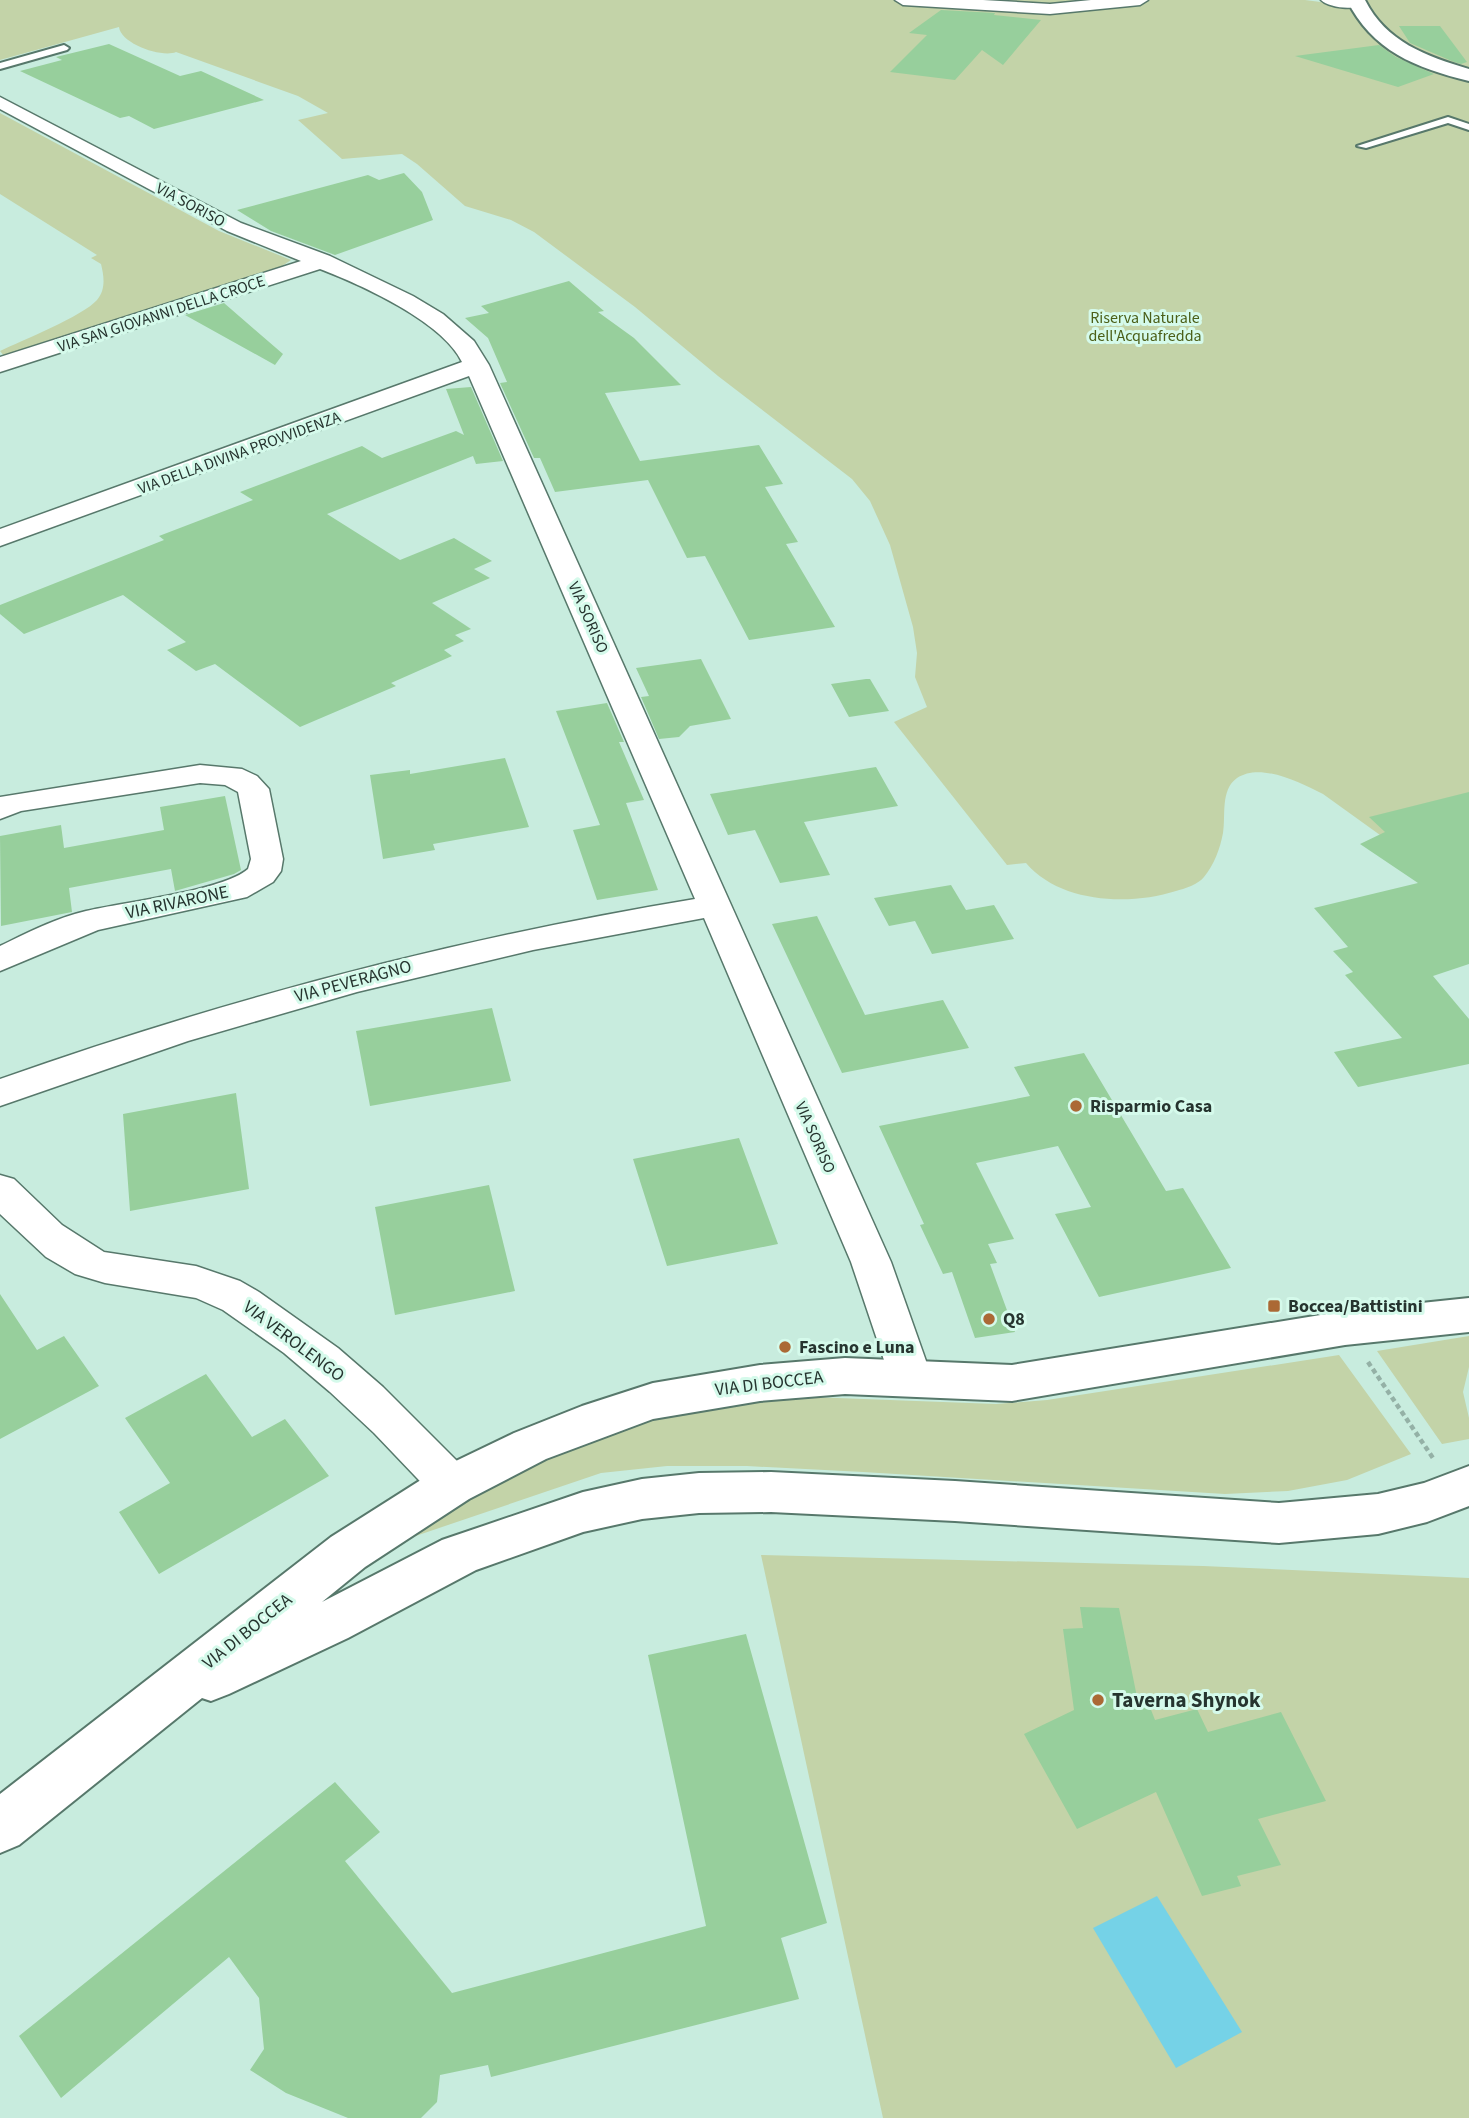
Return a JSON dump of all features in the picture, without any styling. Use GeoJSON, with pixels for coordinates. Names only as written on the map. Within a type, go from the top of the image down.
{"type":"FeatureCollection","features":[{"type":"Feature","properties":{"kind":"main road"},"geometry":{"type":"LineString","coordinates":[[1357,1],[1372,29],[1394,46],[1469,75]]}},
{"type":"Feature","properties":{"kind":"main road","name":"VIA DI BOCCEA"},"geometry":{"type":"LineString","coordinates":[[0,1827],[310,1580],[452,1485],[564,1432],[653,1401],[742,1385],[815,1377],[1012,1383],[1345,1328],[1469,1315]]}},
{"type":"Feature","properties":{"kind":"main road","name":"VIA DI BOCCEA"},"geometry":{"type":"LineString","coordinates":[[156,1705],[330,1622],[459,1555],[583,1512],[642,1499],[699,1493],[771,1492],[968,1501],[1279,1522],[1378,1514],[1427,1502],[1451,1472]]}},
{"type":"Feature","properties":{"kind":"street"},"geometry":{"type":"LineString","coordinates":[[903,0],[1058,9],[1140,0]]}},
{"type":"Feature","properties":{"kind":"street"},"geometry":{"type":"LineString","coordinates":[[1329,0],[1357,1]]}},
{"type":"Feature","properties":{"kind":"street","name":"VIA SORISO"},"geometry":{"type":"LineString","coordinates":[[0,102],[234,227],[322,261],[429,315],[463,342],[477,365],[871,1262],[911,1378]]}},
{"type":"Feature","properties":{"kind":"street","name":"VIA SAN GIOVANNI DELLA CROCE"},"geometry":{"type":"LineString","coordinates":[[0,365],[322,261]]}},
{"type":"Feature","properties":{"kind":"street","name":"VIA DELLA DIVINA PROVVIDENZA"},"geometry":{"type":"LineString","coordinates":[[0,538],[477,365]]}},
{"type":"Feature","properties":{"kind":"street","name":"VIA RIVARONE"},"geometry":{"type":"LineString","coordinates":[[0,960],[89,921],[235,890],[257,880],[267,866],[256,796],[246,783],[231,776],[212,773],[4,799]]}},
{"type":"Feature","properties":{"kind":"street","name":"VIA PEVERAGNO"},"geometry":{"type":"LineString","coordinates":[[0,1093],[236,1013],[366,976],[570,929],[715,906]]}},
{"type":"Feature","properties":{"kind":"street","name":"VIA VEROLENGO"},"geometry":{"type":"LineString","coordinates":[[0,1189],[48,1237],[70,1253],[104,1267],[208,1285],[251,1307],[369,1400],[452,1485]]}},
{"type":"Feature","properties":{"kind":"lane"},"geometry":{"type":"LineString","coordinates":[[0,66],[64,48]]}},
{"type":"Feature","properties":{"kind":"lane"},"geometry":{"type":"LineString","coordinates":[[1362,146],[1469,112]]}},
{"type":"Feature","properties":{"kind":"lane"},"geometry":{"type":"LineString","coordinates":[[1448,120],[1469,127]]}},
{"type":"Feature","properties":{"kind":"path"},"geometry":{"type":"LineString","coordinates":[[1364,1355],[1451,1472]]}},
{"type":"Feature","properties":{"kind":"green space","name":"Riserva Naturale dell'Acquafredda"},"geometry":{"type":"Polygon","coordinates":[[[0,0],[1305,0],[1367,8],[1365,0],[1469,0],[1469,899],[1323,794],[1280,776],[1257,772],[1237,778],[1228,789],[1223,833],[1216,857],[1202,880],[1187,888],[1138,899],[1096,898],[1057,886],[1026,863],[1007,865],[894,722],[927,707],[915,677],[917,653],[913,627],[890,545],[870,501],[852,479],[718,376],[635,307],[534,232],[511,220],[465,206],[402,154],[342,159],[298,120],[328,113],[298,96],[176,52],[161,53],[143,48],[127,39],[119,27],[0,60],[0,0]]]}},
{"type":"Feature","properties":{"kind":"green space"},"geometry":{"type":"Polygon","coordinates":[[[0,113],[219,231],[291,260],[282,266],[4,356],[0,351],[66,321],[90,306],[100,296],[103,278],[101,264],[91,258],[97,255],[0,194],[0,113]]]}},
{"type":"Feature","properties":{"kind":"green space"},"geometry":{"type":"Polygon","coordinates":[[[1469,1336],[1469,1367],[1463,1392],[1469,1418],[1469,1439],[1442,1444],[1377,1351],[1469,1336]]]}},
{"type":"Feature","properties":{"kind":"green space"},"geometry":{"type":"Polygon","coordinates":[[[1339,1355],[1411,1454],[1347,1480],[1288,1491],[1225,1494],[747,1466],[667,1466],[601,1473],[395,1543],[480,1490],[550,1454],[635,1421],[784,1396],[996,1404],[1047,1400],[1339,1355]]]}},
{"type":"Feature","properties":{"kind":"green space"},"geometry":{"type":"Polygon","coordinates":[[[761,1555],[1203,1566],[1469,1578],[1469,2118],[883,2118],[761,1555]]]}},
{"type":"Feature","properties":{"kind":"water"},"geometry":{"type":"Polygon","coordinates":[[[1157,1896],[1242,2032],[1176,2068],[1093,1928],[1157,1896]]]}},
{"type":"Feature","properties":{"kind":"building"},"geometry":{"type":"Polygon","coordinates":[[[941,10],[995,13],[994,15],[1041,20],[1003,65],[982,50],[955,80],[890,72],[927,35],[909,33],[941,10]]]}},
{"type":"Feature","properties":{"kind":"building"},"geometry":{"type":"Polygon","coordinates":[[[1399,26],[1440,26],[1467,62],[1454,62],[1410,43],[1399,26]]]}},
{"type":"Feature","properties":{"kind":"building"},"geometry":{"type":"Polygon","coordinates":[[[109,44],[180,76],[201,71],[264,100],[154,129],[129,116],[120,118],[20,71],[62,60],[56,57],[109,44]]]}},
{"type":"Feature","properties":{"kind":"building"},"geometry":{"type":"Polygon","coordinates":[[[1379,45],[1396,57],[1434,74],[1398,87],[1295,56],[1379,45]]]}},
{"type":"Feature","properties":{"kind":"building"},"geometry":{"type":"Polygon","coordinates":[[[404,173],[422,192],[433,220],[335,255],[271,231],[237,210],[368,175],[379,180],[404,173]]]}},
{"type":"Feature","properties":{"kind":"building"},"geometry":{"type":"Polygon","coordinates":[[[569,281],[604,311],[598,312],[634,338],[681,385],[605,393],[640,461],[759,445],[783,484],[765,487],[798,542],[786,544],[835,627],[749,640],[705,556],[687,558],[648,480],[555,492],[540,458],[534,458],[500,383],[507,382],[488,338],[465,318],[489,313],[481,306],[569,281]]]}},
{"type":"Feature","properties":{"kind":"building"},"geometry":{"type":"Polygon","coordinates":[[[224,303],[283,354],[275,365],[185,315],[224,303]]]}},
{"type":"Feature","properties":{"kind":"building"},"geometry":{"type":"Polygon","coordinates":[[[471,387],[503,461],[476,464],[473,456],[327,514],[400,560],[454,538],[492,561],[474,569],[490,578],[432,603],[471,629],[455,635],[464,641],[444,650],[452,656],[391,683],[396,686],[300,727],[215,664],[196,671],[167,650],[186,642],[123,595],[24,634],[0,614],[0,605],[164,540],[159,536],[253,500],[240,492],[362,446],[382,458],[456,431],[464,435],[446,389],[471,387]]]}},
{"type":"Feature","properties":{"kind":"building"},"geometry":{"type":"Polygon","coordinates":[[[701,659],[731,719],[690,726],[679,737],[659,739],[641,697],[649,696],[636,668],[701,659]]]}},
{"type":"Feature","properties":{"kind":"building"},"geometry":{"type":"Polygon","coordinates":[[[870,679],[889,711],[849,717],[831,684],[870,679]]]}},
{"type":"Feature","properties":{"kind":"building"},"geometry":{"type":"Polygon","coordinates":[[[607,703],[624,742],[619,742],[644,800],[626,803],[658,890],[597,900],[573,830],[600,825],[556,711],[607,703]]]}},
{"type":"Feature","properties":{"kind":"building"},"geometry":{"type":"Polygon","coordinates":[[[505,758],[529,827],[433,844],[435,850],[383,859],[370,775],[410,770],[410,774],[505,758]]]}},
{"type":"Feature","properties":{"kind":"building"},"geometry":{"type":"Polygon","coordinates":[[[876,767],[898,806],[804,822],[830,875],[780,883],[755,830],[728,835],[710,794],[876,767]]]}},
{"type":"Feature","properties":{"kind":"building"},"geometry":{"type":"Polygon","coordinates":[[[1469,792],[1469,964],[1433,976],[1469,1019],[1469,1064],[1358,1087],[1334,1052],[1402,1038],[1345,975],[1353,972],[1333,951],[1348,947],[1314,908],[1418,883],[1360,844],[1385,832],[1369,817],[1469,792]]]}},
{"type":"Feature","properties":{"kind":"building"},"geometry":{"type":"Polygon","coordinates":[[[225,796],[241,870],[175,891],[171,869],[69,888],[72,912],[1,926],[0,836],[61,825],[64,848],[164,830],[160,807],[225,796]]]}},
{"type":"Feature","properties":{"kind":"building"},"geometry":{"type":"Polygon","coordinates":[[[951,885],[966,910],[994,905],[1014,939],[932,954],[915,921],[889,926],[874,898],[951,885]]]}},
{"type":"Feature","properties":{"kind":"building"},"geometry":{"type":"Polygon","coordinates":[[[817,916],[865,1015],[943,1000],[969,1048],[842,1073],[772,924],[817,916]]]}},
{"type":"Feature","properties":{"kind":"building"},"geometry":{"type":"Polygon","coordinates":[[[492,1008],[511,1081],[370,1106],[356,1031],[492,1008]]]}},
{"type":"Feature","properties":{"kind":"building"},"geometry":{"type":"Polygon","coordinates":[[[1084,1053],[1166,1191],[1183,1188],[1231,1268],[1099,1297],[1055,1214],[1091,1207],[1058,1146],[976,1163],[1014,1239],[988,1244],[997,1263],[990,1264],[1015,1332],[975,1338],[952,1272],[943,1274],[920,1225],[924,1224],[879,1126],[1030,1096],[1014,1067],[1084,1053]]]}},
{"type":"Feature","properties":{"kind":"building"},"geometry":{"type":"Polygon","coordinates":[[[236,1093],[249,1189],[130,1211],[123,1114],[236,1093]]]}},
{"type":"Feature","properties":{"kind":"building"},"geometry":{"type":"Polygon","coordinates":[[[739,1138],[778,1244],[667,1266],[633,1159],[739,1138]]]}},
{"type":"Feature","properties":{"kind":"building"},"geometry":{"type":"Polygon","coordinates":[[[489,1185],[515,1291],[395,1315],[375,1207],[489,1185]]]}},
{"type":"Feature","properties":{"kind":"building"},"geometry":{"type":"Polygon","coordinates":[[[0,1294],[37,1350],[64,1336],[99,1386],[0,1439],[0,1294]]]}},
{"type":"Feature","properties":{"kind":"building"},"geometry":{"type":"Polygon","coordinates":[[[206,1374],[252,1437],[285,1419],[329,1476],[159,1574],[119,1512],[170,1483],[125,1418],[206,1374]]]}},
{"type":"Feature","properties":{"kind":"building"},"geometry":{"type":"Polygon","coordinates":[[[1080,1607],[1119,1608],[1137,1697],[1146,1697],[1155,1720],[1197,1709],[1208,1732],[1281,1712],[1326,1801],[1258,1819],[1281,1865],[1237,1876],[1241,1886],[1202,1896],[1156,1792],[1077,1829],[1024,1734],[1074,1710],[1063,1629],[1083,1628],[1080,1607]]]}},
{"type":"Feature","properties":{"kind":"building"},"geometry":{"type":"Polygon","coordinates":[[[746,1634],[827,1923],[781,1938],[799,1999],[491,2077],[488,2065],[440,2075],[437,2102],[421,2118],[348,2118],[286,2093],[250,2070],[264,2049],[259,1998],[229,1957],[61,2098],[19,2036],[335,1782],[380,1832],[345,1861],[452,1993],[706,1926],[648,1655],[746,1634]]]}},
{"type":"Feature","properties":{"kind":"place","name":"Risparmio Casa"},"geometry":{"type":"Point","coordinates":[1076,1106]}},
{"type":"Feature","properties":{"kind":"place","name":"Boccea/Battistini"},"geometry":{"type":"Point","coordinates":[1274,1306]}},
{"type":"Feature","properties":{"kind":"place","name":"Q8"},"geometry":{"type":"Point","coordinates":[989,1319]}},
{"type":"Feature","properties":{"kind":"place","name":"Fascino e Luna"},"geometry":{"type":"Point","coordinates":[785,1347]}},
{"type":"Feature","properties":{"kind":"place","name":"Taverna Shynok"},"geometry":{"type":"Point","coordinates":[1098,1700]}}]}
